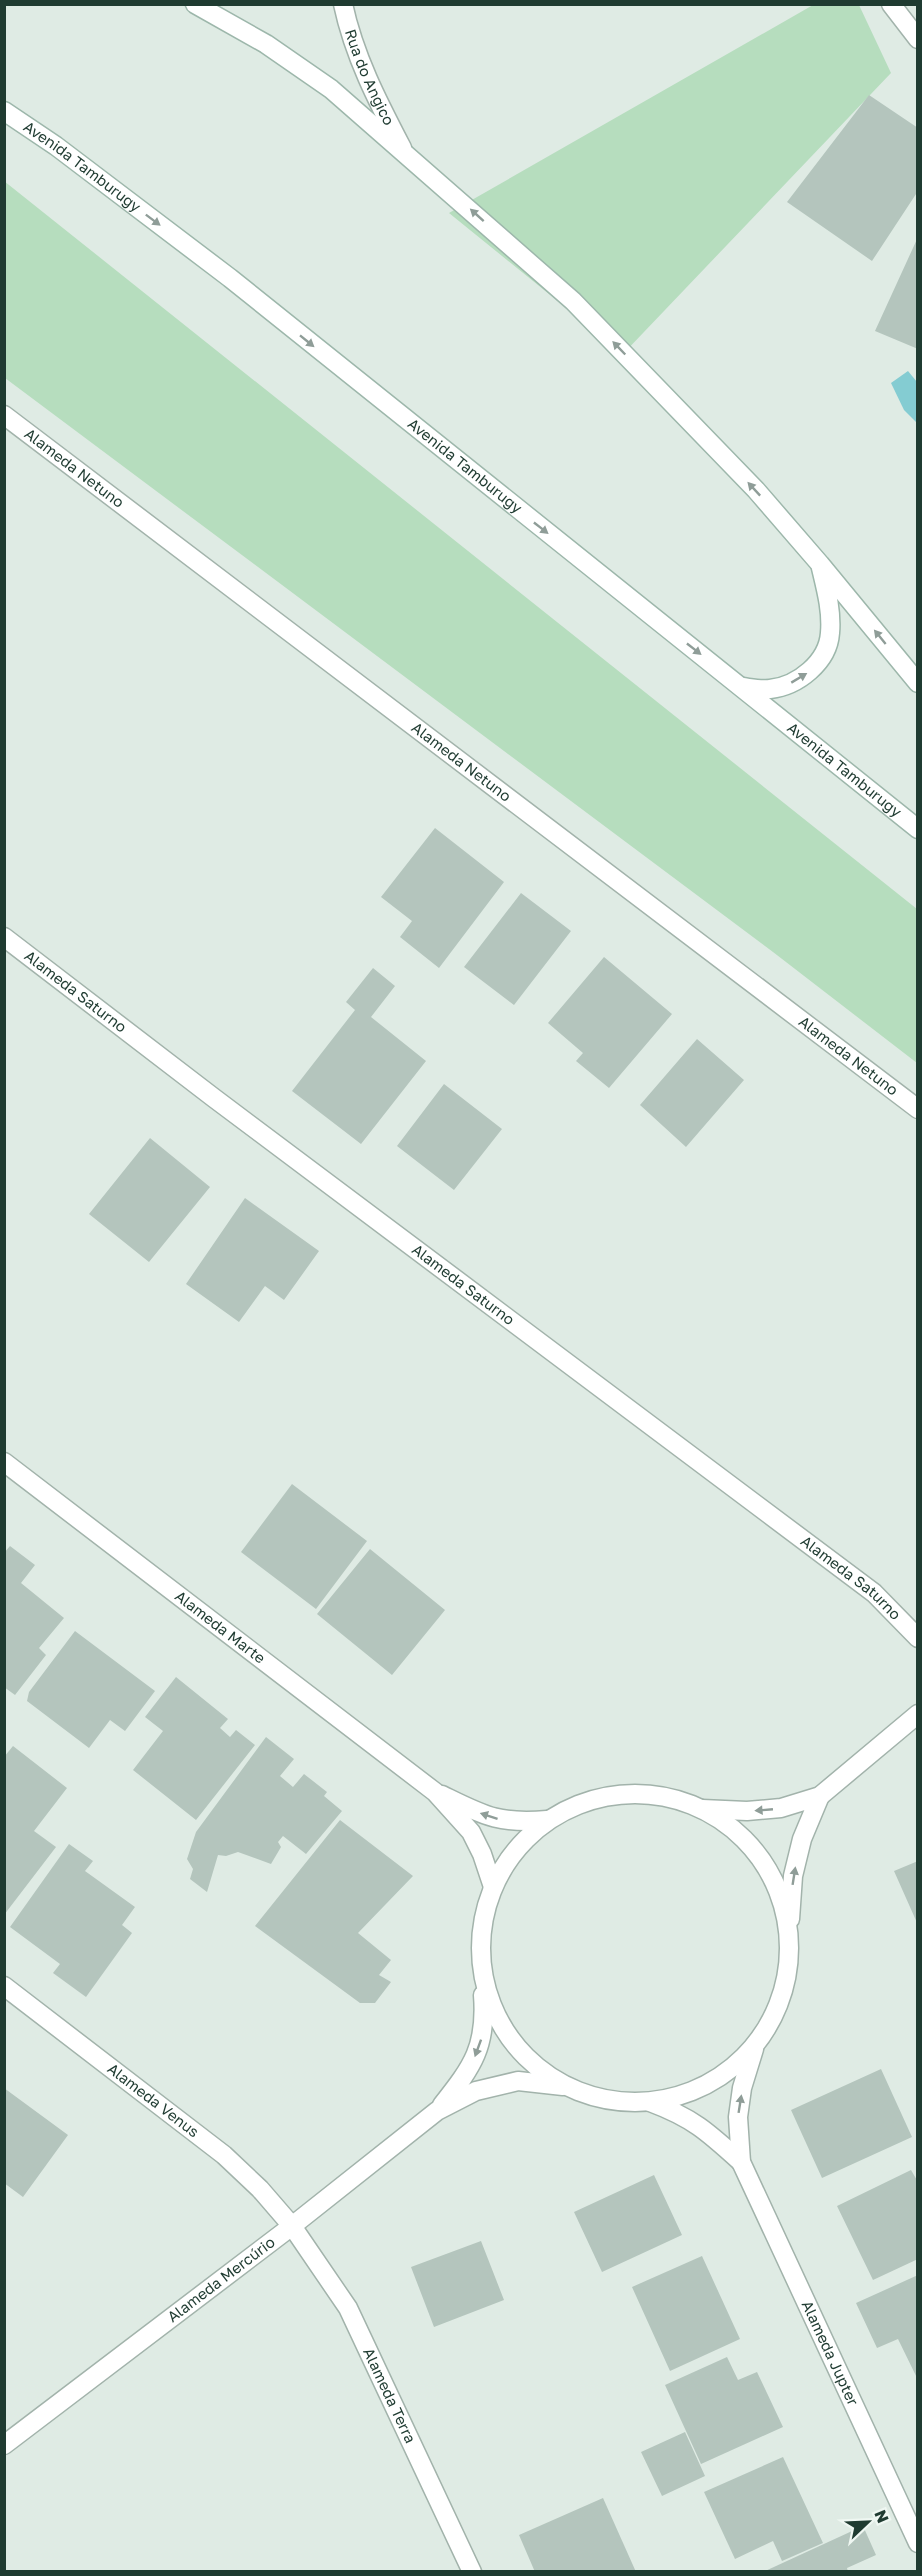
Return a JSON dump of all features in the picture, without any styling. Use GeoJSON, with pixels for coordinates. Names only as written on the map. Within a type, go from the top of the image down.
{"type":"FeatureCollection","features":[{"type":"Feature","properties":{"kind":"street"},"geometry":{"type":"LineString","coordinates":[[195,4],[267,44],[322,82],[402,148],[573,301],[756,490],[918,683]]}},
{"type":"Feature","properties":{"kind":"street","name":"Rua do Angico"},"geometry":{"type":"LineString","coordinates":[[343,4],[348,30],[373,93],[402,148]]}},
{"type":"Feature","properties":{"kind":"street"},"geometry":{"type":"LineString","coordinates":[[891,4],[918,39]]}},
{"type":"Feature","properties":{"kind":"street","name":"Avenida Tamburugy"},"geometry":{"type":"LineString","coordinates":[[4,111],[56,146],[230,278],[918,829]]}},
{"type":"Feature","properties":{"kind":"street","name":"Alameda Netuno"},"geometry":{"type":"LineString","coordinates":[[4,415],[918,1109]]}},
{"type":"Feature","properties":{"kind":"street"},"geometry":{"type":"LineString","coordinates":[[742,687],[770,689],[791,683],[808,672],[823,655],[830,634],[829,606],[820,564]]}},
{"type":"Feature","properties":{"kind":"street","name":"Alameda Saturno"},"geometry":{"type":"LineString","coordinates":[[4,937],[214,1098],[874,1593],[918,1638]]}},
{"type":"Feature","properties":{"kind":"street","name":"Alameda Marte"},"geometry":{"type":"LineString","coordinates":[[4,1462],[435,1792],[471,1832],[482,1854],[493,1887]]}},
{"type":"Feature","properties":{"kind":"street"},"geometry":{"type":"LineString","coordinates":[[820,1796],[802,1839],[793,1876],[787,1974],[776,2012],[755,2046],[726,2073],[690,2093],[650,2102],[607,2100],[566,2086],[525,2057],[497,2017],[482,1970],[482,1928],[493,1887],[515,1850],[547,1820],[582,1802],[622,1793],[662,1795],[701,1808],[747,1811],[781,1808],[820,1796],[918,1714]]}},
{"type":"Feature","properties":{"kind":"street","name":"Alameda Marte"},"geometry":{"type":"LineString","coordinates":[[435,1792],[488,1817],[515,1822],[547,1820]]}},
{"type":"Feature","properties":{"kind":"street"},"geometry":{"type":"LineString","coordinates":[[701,1808],[734,1830],[761,1859],[779,1895],[788,1934]]}},
{"type":"Feature","properties":{"kind":"street","name":"Alameda Mercúrio"},"geometry":{"type":"LineString","coordinates":[[437,2111],[469,2070],[481,2040],[485,2016],[482,1970]]}},
{"type":"Feature","properties":{"kind":"street","name":"Alameda Venus"},"geometry":{"type":"LineString","coordinates":[[4,1986],[224,2155],[260,2189],[292,2226]]}},
{"type":"Feature","properties":{"kind":"street","name":"Alameda Jupter"},"geometry":{"type":"LineString","coordinates":[[755,2046],[742,2088],[738,2117],[741,2162],[918,2543]]}},
{"type":"Feature","properties":{"kind":"street","name":"Alameda Mercúrio"},"geometry":{"type":"LineString","coordinates":[[4,2445],[292,2226],[437,2111],[477,2091],[518,2081],[566,2086]]}},
{"type":"Feature","properties":{"kind":"street","name":"Alameda Jupter"},"geometry":{"type":"LineString","coordinates":[[650,2102],[680,2113],[703,2127],[741,2162]]}},
{"type":"Feature","properties":{"kind":"street","name":"Alameda Terra"},"geometry":{"type":"LineString","coordinates":[[292,2226],[348,2308],[472,2571]]}},
{"type":"Feature","properties":{"kind":"green space"},"geometry":{"type":"Polygon","coordinates":[[[813,5],[859,5],[891,73],[623,354],[449,213],[813,5]]]}},
{"type":"Feature","properties":{"kind":"green space"},"geometry":{"type":"Polygon","coordinates":[[[4,181],[917,909],[917,1063],[773,952],[5,378],[4,181]]]}},
{"type":"Feature","properties":{"kind":"water"},"geometry":{"type":"Polygon","coordinates":[[[908,371],[917,382],[917,423],[904,410],[891,383],[908,371]]]}},
{"type":"Feature","properties":{"kind":"building"},"geometry":{"type":"Polygon","coordinates":[[[869,95],[918,128],[918,191],[872,261],[787,202],[869,95]]]}},
{"type":"Feature","properties":{"kind":"building"},"geometry":{"type":"Polygon","coordinates":[[[918,237],[918,349],[875,331],[918,237]]]}},
{"type":"Feature","properties":{"kind":"building"},"geometry":{"type":"Polygon","coordinates":[[[435,828],[504,882],[439,968],[400,937],[412,921],[381,897],[435,828]]]}},
{"type":"Feature","properties":{"kind":"building"},"geometry":{"type":"Polygon","coordinates":[[[521,893],[571,931],[514,1005],[464,967],[521,893]]]}},
{"type":"Feature","properties":{"kind":"building"},"geometry":{"type":"Polygon","coordinates":[[[604,957],[672,1014],[609,1088],[576,1061],[583,1053],[548,1023],[604,957]]]}},
{"type":"Feature","properties":{"kind":"building"},"geometry":{"type":"Polygon","coordinates":[[[373,968],[395,986],[371,1017],[426,1061],[361,1144],[292,1091],[355,1010],[346,1002],[373,968]]]}},
{"type":"Feature","properties":{"kind":"building"},"geometry":{"type":"Polygon","coordinates":[[[697,1039],[744,1080],[686,1147],[640,1105],[697,1039]]]}},
{"type":"Feature","properties":{"kind":"building"},"geometry":{"type":"Polygon","coordinates":[[[444,1084],[502,1129],[454,1190],[397,1146],[444,1084]]]}},
{"type":"Feature","properties":{"kind":"building"},"geometry":{"type":"Polygon","coordinates":[[[150,1138],[210,1187],[149,1262],[89,1214],[150,1138]]]}},
{"type":"Feature","properties":{"kind":"building"},"geometry":{"type":"Polygon","coordinates":[[[245,1198],[319,1251],[284,1300],[265,1286],[239,1322],[186,1284],[245,1198]]]}},
{"type":"Feature","properties":{"kind":"building"},"geometry":{"type":"Polygon","coordinates":[[[292,1484],[367,1541],[316,1609],[241,1552],[292,1484]]]}},
{"type":"Feature","properties":{"kind":"building"},"geometry":{"type":"Polygon","coordinates":[[[10,1546],[35,1565],[21,1583],[64,1618],[39,1648],[46,1655],[15,1695],[4,1687],[4,1553],[10,1546]]]}},
{"type":"Feature","properties":{"kind":"building"},"geometry":{"type":"Polygon","coordinates":[[[370,1549],[445,1610],[392,1675],[317,1614],[370,1549]]]}},
{"type":"Feature","properties":{"kind":"building"},"geometry":{"type":"Polygon","coordinates":[[[75,1631],[155,1691],[125,1731],[110,1720],[89,1748],[27,1701],[29,1692],[75,1631]]]}},
{"type":"Feature","properties":{"kind":"building"},"geometry":{"type":"Polygon","coordinates":[[[176,1677],[228,1719],[220,1728],[230,1737],[236,1730],[255,1745],[196,1820],[133,1770],[163,1731],[145,1717],[176,1677]]]}},
{"type":"Feature","properties":{"kind":"building"},"geometry":{"type":"Polygon","coordinates":[[[266,1737],[294,1759],[280,1776],[293,1787],[304,1774],[327,1792],[324,1796],[342,1811],[306,1854],[283,1836],[278,1842],[281,1847],[271,1864],[238,1852],[226,1856],[218,1855],[207,1892],[190,1879],[193,1869],[187,1859],[196,1832],[266,1737]]]}},
{"type":"Feature","properties":{"kind":"building"},"geometry":{"type":"Polygon","coordinates":[[[13,1746],[67,1788],[34,1831],[56,1847],[4,1915],[4,1757],[13,1746]]]}},
{"type":"Feature","properties":{"kind":"building"},"geometry":{"type":"Polygon","coordinates":[[[340,1820],[413,1876],[358,1933],[391,1960],[379,1975],[391,1982],[375,2003],[360,2003],[255,1926],[340,1820]]]}},
{"type":"Feature","properties":{"kind":"building"},"geometry":{"type":"Polygon","coordinates":[[[69,1844],[93,1861],[85,1871],[135,1907],[122,1925],[132,1933],[86,1997],[53,1973],[60,1964],[10,1927],[69,1844]]]}},
{"type":"Feature","properties":{"kind":"building"},"geometry":{"type":"Polygon","coordinates":[[[918,1861],[918,1925],[894,1871],[918,1861]]]}},
{"type":"Feature","properties":{"kind":"building"},"geometry":{"type":"Polygon","coordinates":[[[881,2069],[912,2137],[822,2178],[791,2110],[881,2069]]]}},
{"type":"Feature","properties":{"kind":"building"},"geometry":{"type":"Polygon","coordinates":[[[4,2088],[68,2135],[23,2197],[4,2183],[4,2088]]]}},
{"type":"Feature","properties":{"kind":"building"},"geometry":{"type":"Polygon","coordinates":[[[911,2170],[918,2182],[918,2259],[873,2280],[837,2206],[911,2170]]]}},
{"type":"Feature","properties":{"kind":"building"},"geometry":{"type":"Polygon","coordinates":[[[654,2175],[682,2235],[602,2272],[574,2212],[654,2175]]]}},
{"type":"Feature","properties":{"kind":"building"},"geometry":{"type":"Polygon","coordinates":[[[481,2241],[504,2300],[434,2327],[411,2267],[481,2241]]]}},
{"type":"Feature","properties":{"kind":"building"},"geometry":{"type":"Polygon","coordinates":[[[702,2256],[740,2339],[670,2371],[632,2287],[702,2256]]]}},
{"type":"Feature","properties":{"kind":"building"},"geometry":{"type":"Polygon","coordinates":[[[918,2275],[918,2380],[898,2339],[877,2348],[856,2303],[918,2275]]]}},
{"type":"Feature","properties":{"kind":"building"},"geometry":{"type":"Polygon","coordinates":[[[727,2357],[738,2380],[757,2372],[783,2427],[701,2464],[665,2385],[727,2357]]]}},
{"type":"Feature","properties":{"kind":"building"},"geometry":{"type":"Polygon","coordinates":[[[685,2432],[705,2476],[662,2496],[641,2452],[685,2432]]]}},
{"type":"Feature","properties":{"kind":"building"},"geometry":{"type":"Polygon","coordinates":[[[783,2457],[823,2543],[782,2561],[773,2541],[735,2559],[704,2492],[783,2457]]]}},
{"type":"Feature","properties":{"kind":"building"},"geometry":{"type":"Polygon","coordinates":[[[603,2498],[636,2572],[535,2572],[519,2535],[603,2498]]]}},
{"type":"Feature","properties":{"kind":"building"},"geometry":{"type":"Polygon","coordinates":[[[863,2526],[876,2555],[847,2568],[848,2572],[763,2572],[863,2526]]]}}]}
